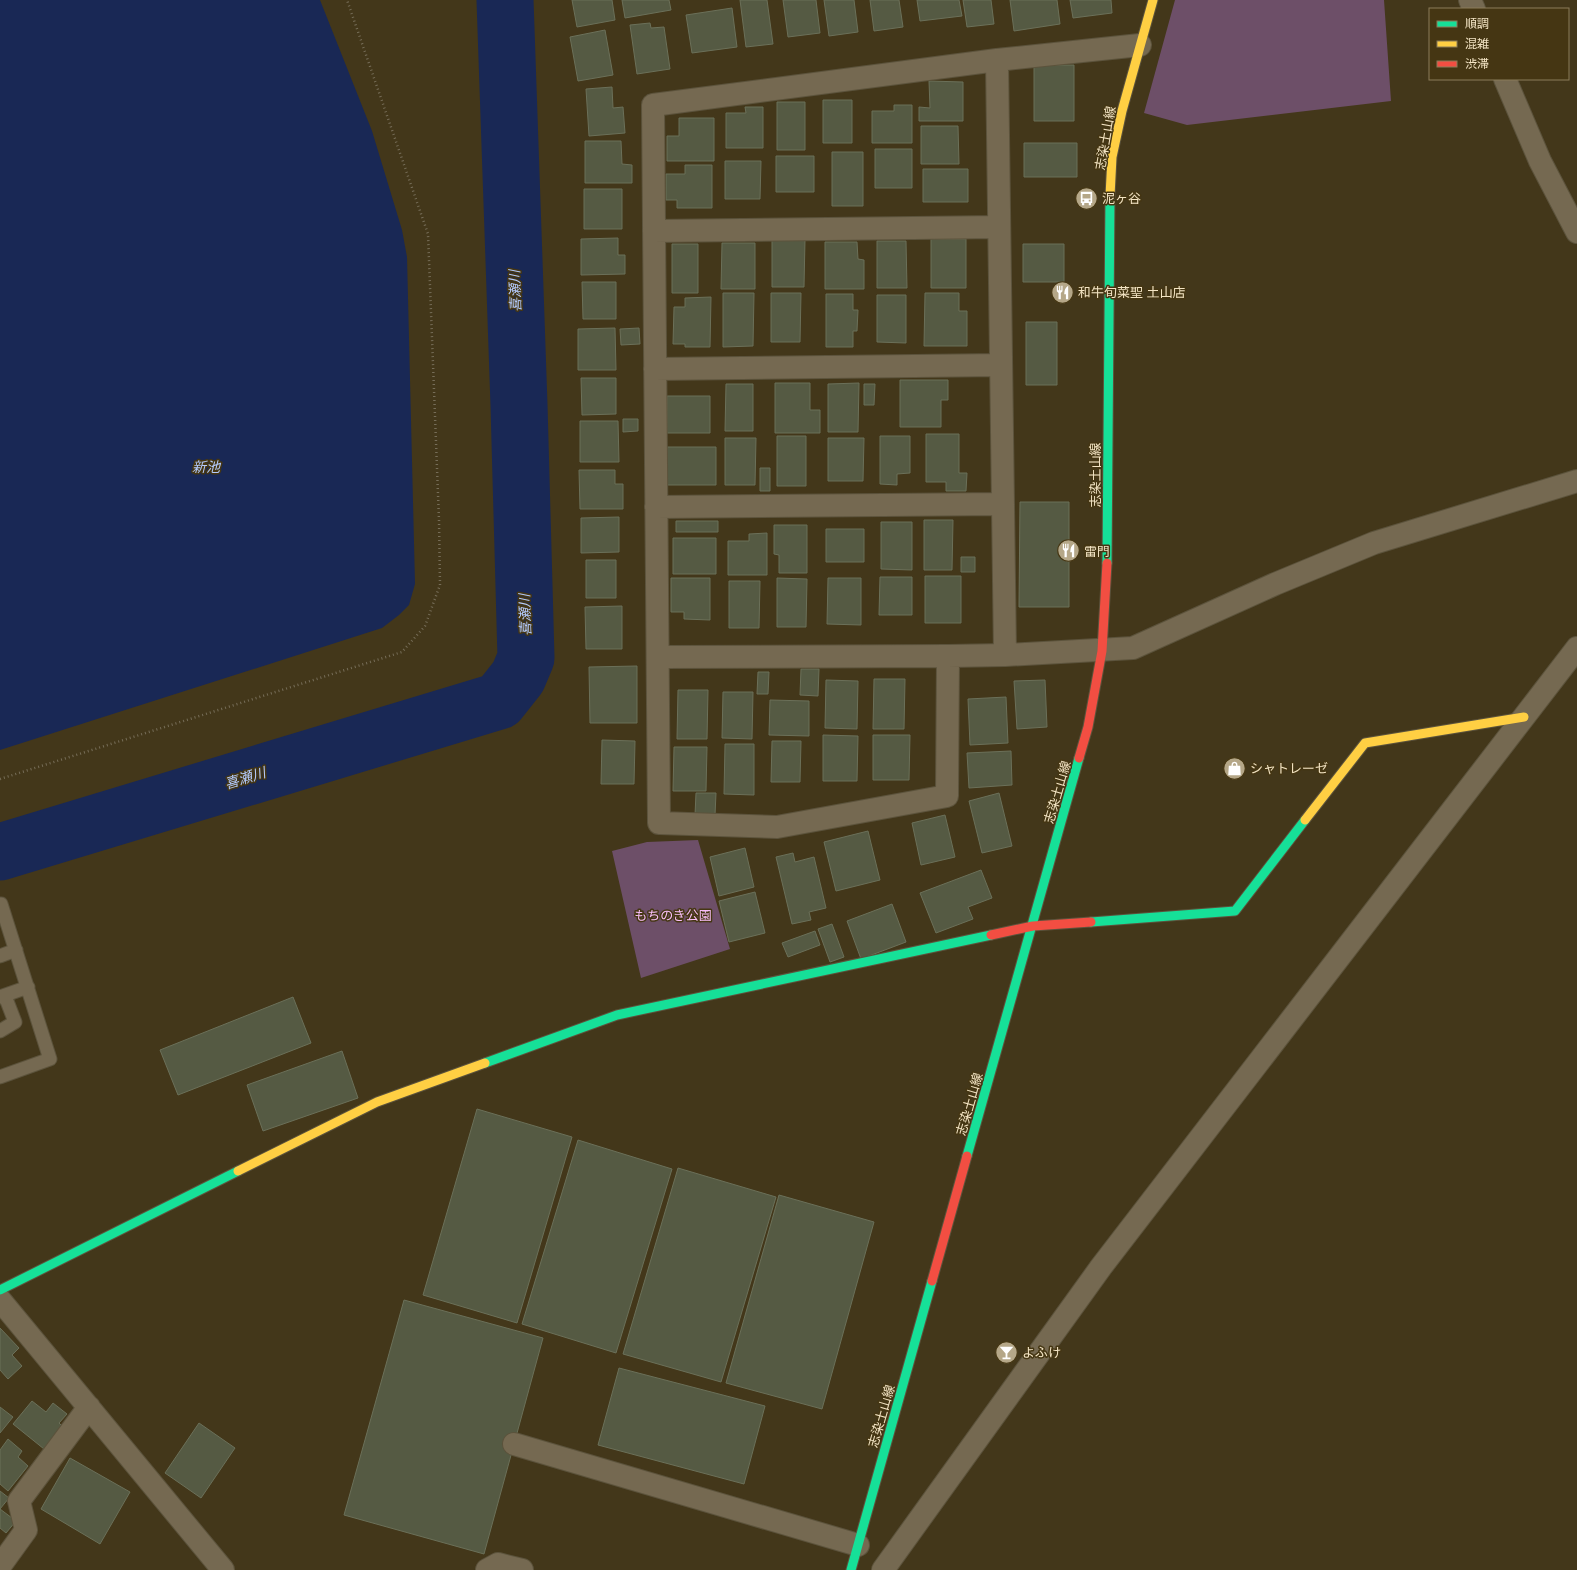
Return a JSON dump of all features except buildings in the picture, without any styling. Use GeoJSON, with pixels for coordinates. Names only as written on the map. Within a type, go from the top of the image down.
{"type":"FeatureCollection","features":[{"type":"Feature","properties":{"kind":"street","name":"志染土山線"},"geometry":{"type":"LineString","coordinates":[[851,1570],[1088,727],[1102,651],[1108,538],[1109,207],[1112,157],[1122,111],[1153,0]]}},
{"type":"Feature","properties":{"kind":"street"},"geometry":{"type":"LineString","coordinates":[[948,656],[947,796],[777,827],[659,823],[653,105],[997,60],[1140,45]]}},
{"type":"Feature","properties":{"kind":"street"},"geometry":{"type":"LineString","coordinates":[[997,60],[1005,655]]}},
{"type":"Feature","properties":{"kind":"street"},"geometry":{"type":"LineString","coordinates":[[1504,80],[1540,161],[1577,232]]}},
{"type":"Feature","properties":{"kind":"street"},"geometry":{"type":"LineString","coordinates":[[654,231],[999,227]]}},
{"type":"Feature","properties":{"kind":"street"},"geometry":{"type":"LineString","coordinates":[[655,369],[1001,365]]}},
{"type":"Feature","properties":{"kind":"street"},"geometry":{"type":"LineString","coordinates":[[658,657],[1005,655],[1102,651],[1133,648],[1275,584],[1374,544],[1577,481]]}},
{"type":"Feature","properties":{"kind":"street"},"geometry":{"type":"LineString","coordinates":[[656,507],[1003,504]]}},
{"type":"Feature","properties":{"kind":"street"},"geometry":{"type":"LineString","coordinates":[[883,1570],[1105,1260],[1577,648]]}},
{"type":"Feature","properties":{"kind":"street"},"geometry":{"type":"LineString","coordinates":[[0,1290],[377,1102],[617,1015],[1033,926],[1235,911],[1365,743],[1524,717]]}},
{"type":"Feature","properties":{"kind":"street"},"geometry":{"type":"LineString","coordinates":[[0,1300],[223,1570]]}},
{"type":"Feature","properties":{"kind":"street"},"geometry":{"type":"LineString","coordinates":[[0,1566],[26,1530],[19,1500],[89,1407]]}},
{"type":"Feature","properties":{"kind":"street"},"geometry":{"type":"LineString","coordinates":[[514,1444],[858,1545]]}},
{"type":"Feature","properties":{"kind":"street"},"geometry":{"type":"LineString","coordinates":[[487,1570],[498,1564],[522,1570]]}},
{"type":"Feature","properties":{"kind":"lane"},"geometry":{"type":"LineString","coordinates":[[0,904],[50,1059],[0,1077]]}},
{"type":"Feature","properties":{"kind":"lane"},"geometry":{"type":"LineString","coordinates":[[0,956],[16,950]]}},
{"type":"Feature","properties":{"kind":"lane"},"geometry":{"type":"LineString","coordinates":[[0,1031],[15,1022],[2,996],[28,987]]}},
{"type":"Feature","properties":{"kind":"path"},"geometry":{"type":"LineString","coordinates":[[0,779],[402,652],[425,626],[440,585],[439,520],[428,234],[347,0]]}},
{"type":"Feature","properties":{"kind":"green space"},"geometry":{"type":"Polygon","coordinates":[[[1175,0],[1384,0],[1391,101],[1187,125],[1144,113],[1175,0]]]}},
{"type":"Feature","properties":{"kind":"green space","name":"もちのき公園"},"geometry":{"type":"Polygon","coordinates":[[[698,840],[730,949],[641,978],[612,851],[647,842],[698,840]]]}},
{"type":"Feature","properties":{"kind":"water","name":"新池"},"geometry":{"type":"Polygon","coordinates":[[[0,0],[320,0],[372,131],[402,230],[407,257],[415,584],[409,605],[382,628],[0,750],[0,0]]]}},
{"type":"Feature","properties":{"kind":"waterway","name":"喜瀬川"},"geometry":{"type":"LineString","coordinates":[[0,852],[499,701],[518,677],[526,658],[505,0]]}},
{"type":"Feature","properties":{"kind":"traffic: fast"},"geometry":{"type":"LineString","coordinates":[[1107,563],[1110,196]]}},
{"type":"Feature","properties":{"kind":"traffic: fast"},"geometry":{"type":"LineString","coordinates":[[967,1156],[1079,758]]}},
{"type":"Feature","properties":{"kind":"traffic: fast"},"geometry":{"type":"LineString","coordinates":[[1091,922],[1235,911],[1305,820]]}},
{"type":"Feature","properties":{"kind":"traffic: fast"},"geometry":{"type":"LineString","coordinates":[[485,1063],[617,1015],[991,935]]}},
{"type":"Feature","properties":{"kind":"traffic: fast"},"geometry":{"type":"LineString","coordinates":[[0,1290],[238,1171]]}},
{"type":"Feature","properties":{"kind":"traffic: fast"},"geometry":{"type":"LineString","coordinates":[[851,1570],[932,1281]]}},
{"type":"Feature","properties":{"kind":"traffic: slow"},"geometry":{"type":"LineString","coordinates":[[1110,196],[1112,157],[1122,111],[1153,0]]}},
{"type":"Feature","properties":{"kind":"traffic: slow"},"geometry":{"type":"LineString","coordinates":[[1305,820],[1365,743],[1524,717]]}},
{"type":"Feature","properties":{"kind":"traffic: slow"},"geometry":{"type":"LineString","coordinates":[[238,1171],[377,1102],[485,1063]]}},
{"type":"Feature","properties":{"kind":"traffic: jam"},"geometry":{"type":"LineString","coordinates":[[1079,758],[1088,727],[1102,651],[1107,563]]}},
{"type":"Feature","properties":{"kind":"traffic: jam"},"geometry":{"type":"LineString","coordinates":[[991,935],[1033,926],[1091,922]]}},
{"type":"Feature","properties":{"kind":"traffic: jam"},"geometry":{"type":"LineString","coordinates":[[932,1281],[967,1156]]}},
{"type":"Feature","properties":{"kind":"place","name":"泥ヶ谷"},"geometry":{"type":"Point","coordinates":[1086,198]}},
{"type":"Feature","properties":{"kind":"place","name":"和牛旬菜聖 土山店"},"geometry":{"type":"Point","coordinates":[1063,292]}},
{"type":"Feature","properties":{"kind":"place","name":"雷門"},"geometry":{"type":"Point","coordinates":[1069,551]}},
{"type":"Feature","properties":{"kind":"place","name":"シャトレーゼ"},"geometry":{"type":"Point","coordinates":[1235,768]}},
{"type":"Feature","properties":{"kind":"place","name":"よふけ"},"geometry":{"type":"Point","coordinates":[1007,1352]}}]}
